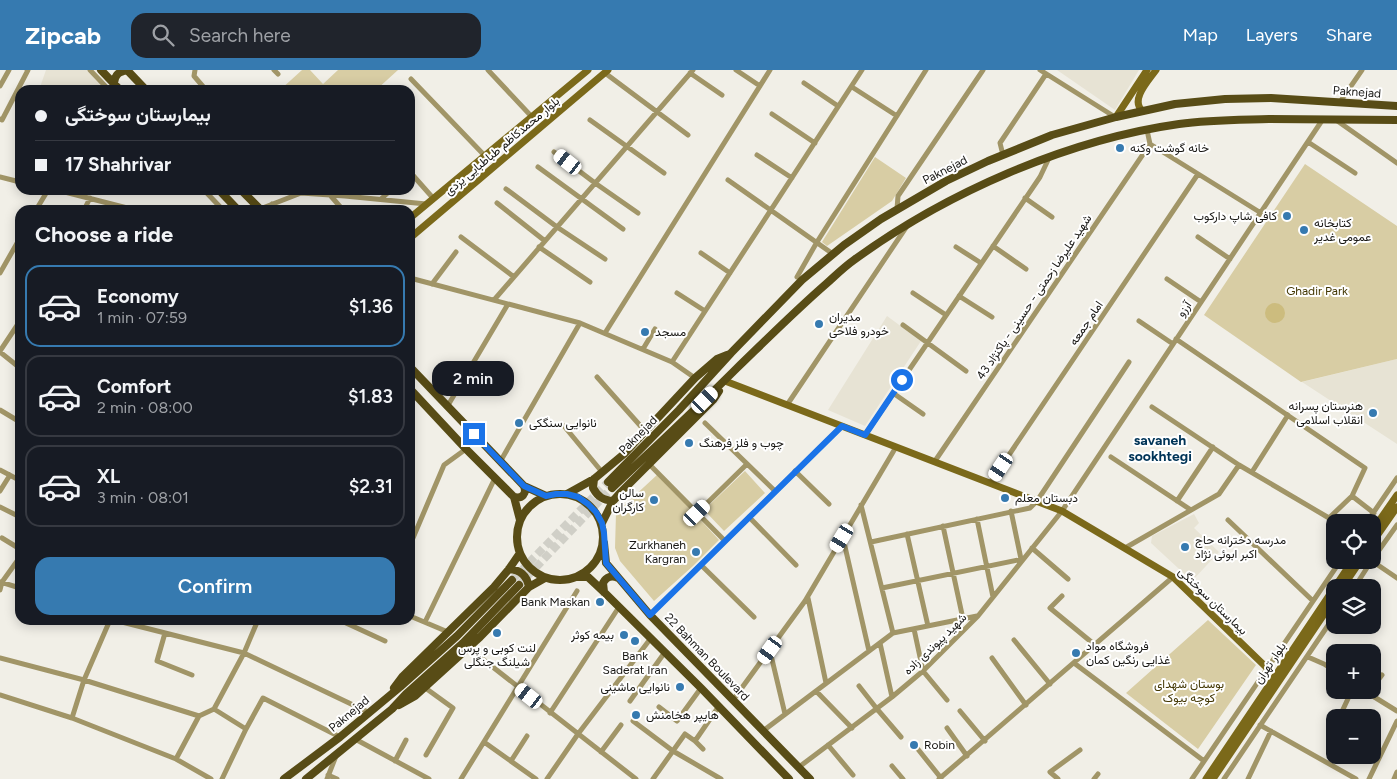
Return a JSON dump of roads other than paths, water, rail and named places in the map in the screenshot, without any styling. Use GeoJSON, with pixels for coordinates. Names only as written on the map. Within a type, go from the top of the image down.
{"type":"FeatureCollection","features":[{"type":"Feature","properties":{"kind":"main road"},"geometry":{"type":"LineString","coordinates":[[101,70],[111,85]]}},
{"type":"Feature","properties":{"kind":"main road"},"geometry":{"type":"LineString","coordinates":[[107,70],[110,74],[112,85]]}},
{"type":"Feature","properties":{"kind":"main road"},"geometry":{"type":"LineString","coordinates":[[112,85],[114,78],[119,72],[127,70],[141,85]]}},
{"type":"Feature","properties":{"kind":"main road"},"geometry":{"type":"LineString","coordinates":[[1116,117],[1147,70]]}},
{"type":"Feature","properties":{"kind":"main road"},"geometry":{"type":"LineString","coordinates":[[1142,111],[1137,104],[1138,97],[1156,70]]}},
{"type":"Feature","properties":{"kind":"main road","name":"بلوار محمدکاظم طباطبایی یزدی"},"geometry":{"type":"LineString","coordinates":[[415,234],[607,71]]}},
{"type":"Feature","properties":{"kind":"main road","name":"بلوار محمدکاظم طباطبایی یزدی"},"geometry":{"type":"LineString","coordinates":[[415,214],[532,117],[583,72]]}},
{"type":"Feature","properties":{"kind":"main road","name":"Paknejad"},"geometry":{"type":"LineString","coordinates":[[725,380],[610,485],[790,291],[833,254],[873,224],[946,181],[1052,135],[1116,117],[1175,104],[1225,99],[1271,98],[1397,106]]}},
{"type":"Feature","properties":{"kind":"main road"},"geometry":{"type":"LineString","coordinates":[[602,523],[613,501],[713,400],[725,380],[812,296],[852,262],[908,224],[955,198],[988,182],[1049,158],[1121,135],[1179,124],[1229,120],[1397,120]]}},
{"type":"Feature","properties":{"kind":"main road"},"geometry":{"type":"LineString","coordinates":[[223,195],[233,205]]}},
{"type":"Feature","properties":{"kind":"main road"},"geometry":{"type":"LineString","coordinates":[[246,195],[255,205]]}},
{"type":"Feature","properties":{"kind":"main road"},"geometry":{"type":"LineString","coordinates":[[567,494],[594,479],[624,454],[695,378],[717,359],[731,353]]}},
{"type":"Feature","properties":{"kind":"main road"},"geometry":{"type":"LineString","coordinates":[[415,372],[524,486],[546,496]]}},
{"type":"Feature","properties":{"kind":"main road","name":"بیمارستان سوختگی"},"geometry":{"type":"LineString","coordinates":[[725,380],[1062,511],[1173,576],[1267,668]]}},
{"type":"Feature","properties":{"kind":"main road"},"geometry":{"type":"LineString","coordinates":[[415,394],[514,497],[520,520]]}},
{"type":"Feature","properties":{"kind":"main road"},"geometry":{"type":"LineString","coordinates":[[594,479],[594,488],[599,496],[613,501]]}},
{"type":"Feature","properties":{"kind":"main road"},"geometry":{"type":"LineString","coordinates":[[514,497],[522,497],[525,494],[524,486]]}},
{"type":"Feature","properties":{"kind":"main road"},"geometry":{"type":"LineString","coordinates":[[567,494],[578,497],[596,512],[602,523],[604,542],[599,557],[590,569],[578,577],[567,580],[545,578],[534,572],[520,553],[517,531],[520,520],[526,510],[535,501],[546,496],[567,494]]}},
{"type":"Feature","properties":{"kind":"main road"},"geometry":{"type":"LineString","coordinates":[[1381,518],[1397,495]]}},
{"type":"Feature","properties":{"kind":"main road"},"geometry":{"type":"LineString","coordinates":[[1381,530],[1397,507]]}},
{"type":"Feature","properties":{"kind":"main road","name":"22 Bahman Boulevard"},"geometry":{"type":"LineString","coordinates":[[604,542],[606,563],[650,615],[810,779]]}},
{"type":"Feature","properties":{"kind":"main road"},"geometry":{"type":"LineString","coordinates":[[384,700],[403,676],[494,587],[510,569],[520,553]]}},
{"type":"Feature","properties":{"kind":"main road"},"geometry":{"type":"LineString","coordinates":[[510,569],[523,574],[529,587]]}},
{"type":"Feature","properties":{"kind":"main road","name":"بلوار تهران"},"geometry":{"type":"LineString","coordinates":[[1206,779],[1347,569]]}},
{"type":"Feature","properties":{"kind":"main road"},"geometry":{"type":"LineString","coordinates":[[604,592],[602,586],[604,580],[615,576],[618,578]]}},
{"type":"Feature","properties":{"kind":"main road","name":"22 Bahman Boulevard"},"geometry":{"type":"LineString","coordinates":[[578,577],[588,577],[604,592],[702,688],[790,779]]}},
{"type":"Feature","properties":{"kind":"main road"},"geometry":{"type":"LineString","coordinates":[[391,710],[415,696],[480,637],[529,587],[545,578]]}},
{"type":"Feature","properties":{"kind":"main road","name":"Paknejad"},"geometry":{"type":"LineString","coordinates":[[284,779],[340,737],[400,687],[457,636],[512,580]]}},
{"type":"Feature","properties":{"kind":"main road","name":"Paknejad"},"geometry":{"type":"LineString","coordinates":[[306,779],[391,710],[463,643],[519,586]]}},
{"type":"Feature","properties":{"kind":"main road","name":"بلوار تهران"},"geometry":{"type":"LineString","coordinates":[[1213,779],[1326,611]]}},
{"type":"Feature","properties":{"kind":"main road"},"geometry":{"type":"LineString","coordinates":[[776,765],[786,754]]}},
{"type":"Feature","properties":{"kind":"street"},"geometry":{"type":"LineString","coordinates":[[0,86],[9,70]]}},
{"type":"Feature","properties":{"kind":"street"},"geometry":{"type":"LineString","coordinates":[[20,85],[27,70]]}},
{"type":"Feature","properties":{"kind":"street"},"geometry":{"type":"LineString","coordinates":[[90,70],[109,85]]}},
{"type":"Feature","properties":{"kind":"street"},"geometry":{"type":"LineString","coordinates":[[195,70],[194,76],[202,85]]}},
{"type":"Feature","properties":{"kind":"street"},"geometry":{"type":"LineString","coordinates":[[488,70],[532,117]]}},
{"type":"Feature","properties":{"kind":"street"},"geometry":{"type":"LineString","coordinates":[[736,70],[760,86]]}},
{"type":"Feature","properties":{"kind":"street"},"geometry":{"type":"LineString","coordinates":[[605,333],[770,70]]}},
{"type":"Feature","properties":{"kind":"street"},"geometry":{"type":"LineString","coordinates":[[672,362],[861,72],[855,70]]}},
{"type":"Feature","properties":{"kind":"street"},"geometry":{"type":"LineString","coordinates":[[797,277],[817,242],[926,70]]}},
{"type":"Feature","properties":{"kind":"street"},"geometry":{"type":"LineString","coordinates":[[897,209],[898,196],[983,70]]}},
{"type":"Feature","properties":{"kind":"street"},"geometry":{"type":"LineString","coordinates":[[1040,70],[1116,117]]}},
{"type":"Feature","properties":{"kind":"street"},"geometry":{"type":"LineString","coordinates":[[1340,102],[1362,70]]}},
{"type":"Feature","properties":{"kind":"street"},"geometry":{"type":"LineString","coordinates":[[607,71],[688,135]]}},
{"type":"Feature","properties":{"kind":"street"},"geometry":{"type":"LineString","coordinates":[[494,300],[692,71],[722,95]]}},
{"type":"Feature","properties":{"kind":"street"},"geometry":{"type":"LineString","coordinates":[[1003,155],[1000,143],[1046,74]]}},
{"type":"Feature","properties":{"kind":"street"},"geometry":{"type":"LineString","coordinates":[[411,79],[485,156]]}},
{"type":"Feature","properties":{"kind":"street"},"geometry":{"type":"LineString","coordinates":[[804,83],[838,106]]}},
{"type":"Feature","properties":{"kind":"street"},"geometry":{"type":"LineString","coordinates":[[852,86],[897,116]]}},
{"type":"Feature","properties":{"kind":"street"},"geometry":{"type":"LineString","coordinates":[[0,119],[2,120],[15,95]]}},
{"type":"Feature","properties":{"kind":"street"},"geometry":{"type":"LineString","coordinates":[[772,114],[814,143]]}},
{"type":"Feature","properties":{"kind":"street","name":"آرزو"},"geometry":{"type":"LineString","coordinates":[[1062,511],[1323,119]]}},
{"type":"Feature","properties":{"kind":"street"},"geometry":{"type":"LineString","coordinates":[[1335,119],[1397,163]]}},
{"type":"Feature","properties":{"kind":"street"},"geometry":{"type":"LineString","coordinates":[[590,120],[664,173]]}},
{"type":"Feature","properties":{"kind":"street"},"geometry":{"type":"LineString","coordinates":[[1147,130],[1150,144],[1260,213]]}},
{"type":"Feature","properties":{"kind":"street"},"geometry":{"type":"LineString","coordinates":[[1308,142],[1355,173]]}},
{"type":"Feature","properties":{"kind":"street","name":"شهید علیرضا زحمتی - حسینی - پاکنژاد 43"},"geometry":{"type":"LineString","coordinates":[[935,462],[1150,144]]}},
{"type":"Feature","properties":{"kind":"street"},"geometry":{"type":"LineString","coordinates":[[554,152],[595,184],[638,212]]}},
{"type":"Feature","properties":{"kind":"street"},"geometry":{"type":"LineString","coordinates":[[758,155],[792,178]]}},
{"type":"Feature","properties":{"kind":"street"},"geometry":{"type":"LineString","coordinates":[[865,435],[1040,176],[1049,158]]}},
{"type":"Feature","properties":{"kind":"street"},"geometry":{"type":"LineString","coordinates":[[538,167],[623,229]]}},
{"type":"Feature","properties":{"kind":"street","name":"امام جمعه"},"geometry":{"type":"LineString","coordinates":[[990,483],[1198,174]]}},
{"type":"Feature","properties":{"kind":"street"},"geometry":{"type":"LineString","coordinates":[[0,177],[15,181]]}},
{"type":"Feature","properties":{"kind":"street"},"geometry":{"type":"LineString","coordinates":[[415,178],[433,198]]}},
{"type":"Feature","properties":{"kind":"street"},"geometry":{"type":"LineString","coordinates":[[728,180],[833,254]]}},
{"type":"Feature","properties":{"kind":"street"},"geometry":{"type":"LineString","coordinates":[[506,188],[557,227],[605,259]]}},
{"type":"Feature","properties":{"kind":"street"},"geometry":{"type":"LineString","coordinates":[[78,195],[116,205]]}},
{"type":"Feature","properties":{"kind":"street"},"geometry":{"type":"LineString","coordinates":[[209,195],[218,205]]}},
{"type":"Feature","properties":{"kind":"street"},"geometry":{"type":"LineString","coordinates":[[272,204],[298,195]]}},
{"type":"Feature","properties":{"kind":"street"},"geometry":{"type":"LineString","coordinates":[[330,195],[426,204]]}},
{"type":"Feature","properties":{"kind":"street"},"geometry":{"type":"LineString","coordinates":[[330,195],[338,205]]}},
{"type":"Feature","properties":{"kind":"street"},"geometry":{"type":"LineString","coordinates":[[381,199],[386,195]]}},
{"type":"Feature","properties":{"kind":"street"},"geometry":{"type":"LineString","coordinates":[[86,205],[90,198]]}},
{"type":"Feature","properties":{"kind":"street"},"geometry":{"type":"LineString","coordinates":[[1025,198],[1052,217]]}},
{"type":"Feature","properties":{"kind":"street"},"geometry":{"type":"LineString","coordinates":[[497,203],[545,241]]}},
{"type":"Feature","properties":{"kind":"street"},"geometry":{"type":"LineString","coordinates":[[788,405],[908,224]]}},
{"type":"Feature","properties":{"kind":"street"},"geometry":{"type":"LineString","coordinates":[[461,237],[514,277]]}},
{"type":"Feature","properties":{"kind":"street"},"geometry":{"type":"LineString","coordinates":[[1198,237],[1230,259]]}},
{"type":"Feature","properties":{"kind":"street"},"geometry":{"type":"LineString","coordinates":[[0,272],[15,246]]}},
{"type":"Feature","properties":{"kind":"street"},"geometry":{"type":"LineString","coordinates":[[993,246],[1026,269]]}},
{"type":"Feature","properties":{"kind":"street"},"geometry":{"type":"LineString","coordinates":[[956,247],[981,263]]}},
{"type":"Feature","properties":{"kind":"street"},"geometry":{"type":"LineString","coordinates":[[539,248],[590,282]]}},
{"type":"Feature","properties":{"kind":"street"},"geometry":{"type":"LineString","coordinates":[[432,284],[456,252]]}},
{"type":"Feature","properties":{"kind":"street"},"geometry":{"type":"LineString","coordinates":[[701,253],[730,273]]}},
{"type":"Feature","properties":{"kind":"street"},"geometry":{"type":"LineString","coordinates":[[415,279],[580,323],[672,362],[695,378]]}},
{"type":"Feature","properties":{"kind":"street"},"geometry":{"type":"LineString","coordinates":[[1167,279],[1201,302]]}},
{"type":"Feature","properties":{"kind":"street"},"geometry":{"type":"LineString","coordinates":[[677,293],[705,311]]}},
{"type":"Feature","properties":{"kind":"street"},"geometry":{"type":"LineString","coordinates":[[913,293],[946,315]]}},
{"type":"Feature","properties":{"kind":"street"},"geometry":{"type":"LineString","coordinates":[[959,296],[992,317]]}},
{"type":"Feature","properties":{"kind":"street"},"geometry":{"type":"LineString","coordinates":[[447,407],[508,304]]}},
{"type":"Feature","properties":{"kind":"street"},"geometry":{"type":"LineString","coordinates":[[1139,321],[1288,415],[1365,468],[1352,496],[1330,518],[1239,465],[1152,407]]}},
{"type":"Feature","properties":{"kind":"street"},"geometry":{"type":"LineString","coordinates":[[500,462],[580,323]]}},
{"type":"Feature","properties":{"kind":"street"},"geometry":{"type":"LineString","coordinates":[[903,326],[966,371]]}},
{"type":"Feature","properties":{"kind":"street"},"geometry":{"type":"LineString","coordinates":[[15,328],[0,351],[15,364]]}},
{"type":"Feature","properties":{"kind":"street"},"geometry":{"type":"LineString","coordinates":[[643,349],[655,330]]}},
{"type":"Feature","properties":{"kind":"street"},"geometry":{"type":"LineString","coordinates":[[871,542],[1030,508],[1037,501],[1129,362]]}},
{"type":"Feature","properties":{"kind":"street"},"geometry":{"type":"LineString","coordinates":[[596,377],[645,431]]}},
{"type":"Feature","properties":{"kind":"street"},"geometry":{"type":"LineString","coordinates":[[893,393],[923,414]]}},
{"type":"Feature","properties":{"kind":"street"},"geometry":{"type":"LineString","coordinates":[[0,410],[15,419]]}},
{"type":"Feature","properties":{"kind":"street"},"geometry":{"type":"LineString","coordinates":[[1252,472],[1288,415]]}},
{"type":"Feature","properties":{"kind":"street"},"geometry":{"type":"LineString","coordinates":[[705,424],[775,491]]}},
{"type":"Feature","properties":{"kind":"street"},"geometry":{"type":"LineString","coordinates":[[564,426],[602,472]]}},
{"type":"Feature","properties":{"kind":"street"},"geometry":{"type":"LineString","coordinates":[[650,615],[842,426]]}},
{"type":"Feature","properties":{"kind":"street"},"geometry":{"type":"LineString","coordinates":[[733,700],[808,597],[896,446]]}},
{"type":"Feature","properties":{"kind":"street"},"geometry":{"type":"LineString","coordinates":[[1177,501],[1213,447]]}},
{"type":"Feature","properties":{"kind":"street"},"geometry":{"type":"LineString","coordinates":[[415,533],[444,464],[466,449]]}},
{"type":"Feature","properties":{"kind":"street"},"geometry":{"type":"LineString","coordinates":[[1111,457],[1191,510]]}},
{"type":"Feature","properties":{"kind":"street"},"geometry":{"type":"LineString","coordinates":[[649,464],[725,541]]}},
{"type":"Feature","properties":{"kind":"street"},"geometry":{"type":"LineString","coordinates":[[697,513],[748,464]]}},
{"type":"Feature","properties":{"kind":"street"},"geometry":{"type":"LineString","coordinates":[[1126,548],[1219,494],[1239,465]]}},
{"type":"Feature","properties":{"kind":"street"},"geometry":{"type":"LineString","coordinates":[[0,470],[15,478]]}},
{"type":"Feature","properties":{"kind":"street"},"geometry":{"type":"LineString","coordinates":[[796,471],[829,504]]}},
{"type":"Feature","properties":{"kind":"street"},"geometry":{"type":"LineString","coordinates":[[0,492],[10,475]]}},
{"type":"Feature","properties":{"kind":"street"},"geometry":{"type":"LineString","coordinates":[[425,622],[495,478]]}},
{"type":"Feature","properties":{"kind":"street"},"geometry":{"type":"LineString","coordinates":[[1352,496],[1374,512],[1397,478]]}},
{"type":"Feature","properties":{"kind":"street"},"geometry":{"type":"LineString","coordinates":[[861,505],[893,633]]}},
{"type":"Feature","properties":{"kind":"street"},"geometry":{"type":"LineString","coordinates":[[0,507],[15,514]]}},
{"type":"Feature","properties":{"kind":"street"},"geometry":{"type":"LineString","coordinates":[[882,588],[1022,559],[1011,511]]}},
{"type":"Feature","properties":{"kind":"street","name":"شهید پیوندی زاده"},"geometry":{"type":"LineString","coordinates":[[798,767],[877,709],[923,671],[978,616],[1062,511]]}},
{"type":"Feature","properties":{"kind":"street"},"geometry":{"type":"LineString","coordinates":[[749,517],[796,565]]}},
{"type":"Feature","properties":{"kind":"street"},"geometry":{"type":"LineString","coordinates":[[977,519],[993,597]]}},
{"type":"Feature","properties":{"kind":"street"},"geometry":{"type":"LineString","coordinates":[[1228,520],[1313,601]]}},
{"type":"Feature","properties":{"kind":"street"},"geometry":{"type":"LineString","coordinates":[[1381,547],[1397,525]]}},
{"type":"Feature","properties":{"kind":"street"},"geometry":{"type":"LineString","coordinates":[[943,526],[963,619]]}},
{"type":"Feature","properties":{"kind":"street"},"geometry":{"type":"LineString","coordinates":[[908,534],[928,626]]}},
{"type":"Feature","properties":{"kind":"street"},"geometry":{"type":"LineString","coordinates":[[2,538],[15,546]]}},
{"type":"Feature","properties":{"kind":"street"},"geometry":{"type":"LineString","coordinates":[[842,538],[869,651]]}},
{"type":"Feature","properties":{"kind":"street"},"geometry":{"type":"LineString","coordinates":[[1032,548],[1068,579]]}},
{"type":"Feature","properties":{"kind":"street"},"geometry":{"type":"LineString","coordinates":[[0,590],[1,582],[15,564]]}},
{"type":"Feature","properties":{"kind":"street"},"geometry":{"type":"LineString","coordinates":[[701,565],[754,617]]}},
{"type":"Feature","properties":{"kind":"street"},"geometry":{"type":"LineString","coordinates":[[1381,566],[1397,578]]}},
{"type":"Feature","properties":{"kind":"street"},"geometry":{"type":"LineString","coordinates":[[1192,779],[1335,569]]}},
{"type":"Feature","properties":{"kind":"street"},"geometry":{"type":"LineString","coordinates":[[917,748],[940,778],[985,741],[1173,576]]}},
{"type":"Feature","properties":{"kind":"street"},"geometry":{"type":"LineString","coordinates":[[1,582],[15,586]]}},
{"type":"Feature","properties":{"kind":"street"},"geometry":{"type":"LineString","coordinates":[[461,779],[577,591]]}},
{"type":"Feature","properties":{"kind":"street"},"geometry":{"type":"LineString","coordinates":[[1062,596],[1050,608],[1095,645]]}},
{"type":"Feature","properties":{"kind":"street"},"geometry":{"type":"LineString","coordinates":[[808,597],[826,683]]}},
{"type":"Feature","properties":{"kind":"street"},"geometry":{"type":"LineString","coordinates":[[550,712],[619,607]]}},
{"type":"Feature","properties":{"kind":"street"},"geometry":{"type":"LineString","coordinates":[[763,731],[893,633],[978,616]]}},
{"type":"Feature","properties":{"kind":"street"},"geometry":{"type":"LineString","coordinates":[[415,618],[448,632]]}},
{"type":"Feature","properties":{"kind":"street"},"geometry":{"type":"LineString","coordinates":[[72,718],[84,680],[110,625]]}},
{"type":"Feature","properties":{"kind":"street"},"geometry":{"type":"LineString","coordinates":[[132,625],[244,653],[370,713]]}},
{"type":"Feature","properties":{"kind":"street"},"geometry":{"type":"LineString","coordinates":[[176,759],[199,716],[214,709],[244,653],[255,625]]}},
{"type":"Feature","properties":{"kind":"street"},"geometry":{"type":"LineString","coordinates":[[353,625],[385,641]]}},
{"type":"Feature","properties":{"kind":"street"},"geometry":{"type":"LineString","coordinates":[[914,629],[923,671],[947,700]]}},
{"type":"Feature","properties":{"kind":"street"},"geometry":{"type":"LineString","coordinates":[[1224,779],[1326,630]]}},
{"type":"Feature","properties":{"kind":"street"},"geometry":{"type":"LineString","coordinates":[[165,633],[157,661],[192,675]]}},
{"type":"Feature","properties":{"kind":"street"},"geometry":{"type":"LineString","coordinates":[[547,779],[578,734],[651,638]]}},
{"type":"Feature","properties":{"kind":"street"},"geometry":{"type":"LineString","coordinates":[[1014,640],[1050,684]]}},
{"type":"Feature","properties":{"kind":"street"},"geometry":{"type":"LineString","coordinates":[[880,643],[892,697]]}},
{"type":"Feature","properties":{"kind":"street"},"geometry":{"type":"LineString","coordinates":[[770,650],[785,714]]}},
{"type":"Feature","properties":{"kind":"street"},"geometry":{"type":"LineString","coordinates":[[630,700],[665,652]]}},
{"type":"Feature","properties":{"kind":"street"},"geometry":{"type":"LineString","coordinates":[[1308,657],[1326,665]]}},
{"type":"Feature","properties":{"kind":"street"},"geometry":{"type":"LineString","coordinates":[[0,658],[84,680],[199,716]]}},
{"type":"Feature","properties":{"kind":"street"},"geometry":{"type":"LineString","coordinates":[[480,658],[636,779]]}},
{"type":"Feature","properties":{"kind":"street"},"geometry":{"type":"LineString","coordinates":[[992,658],[1026,705]]}},
{"type":"Feature","properties":{"kind":"street"},"geometry":{"type":"LineString","coordinates":[[1074,663],[1204,761]]}},
{"type":"Feature","properties":{"kind":"street"},"geometry":{"type":"LineString","coordinates":[[860,686],[901,737]]}},
{"type":"Feature","properties":{"kind":"street"},"geometry":{"type":"LineString","coordinates":[[424,687],[453,708],[426,755]]}},
{"type":"Feature","properties":{"kind":"street"},"geometry":{"type":"LineString","coordinates":[[659,707],[677,721],[702,688]]}},
{"type":"Feature","properties":{"kind":"street"},"geometry":{"type":"LineString","coordinates":[[816,691],[852,728]]}},
{"type":"Feature","properties":{"kind":"street"},"geometry":{"type":"LineString","coordinates":[[0,695],[72,718],[176,759],[211,779]]}},
{"type":"Feature","properties":{"kind":"street"},"geometry":{"type":"LineString","coordinates":[[222,779],[263,698],[340,737]]}},
{"type":"Feature","properties":{"kind":"street"},"geometry":{"type":"LineString","coordinates":[[1381,699],[1397,711]]}},
{"type":"Feature","properties":{"kind":"street"},"geometry":{"type":"LineString","coordinates":[[695,741],[719,706]]}},
{"type":"Feature","properties":{"kind":"street"},"geometry":{"type":"LineString","coordinates":[[214,709],[246,729]]}},
{"type":"Feature","properties":{"kind":"street"},"geometry":{"type":"LineString","coordinates":[[960,711],[985,741]]}},
{"type":"Feature","properties":{"kind":"street"},"geometry":{"type":"LineString","coordinates":[[632,721],[673,751],[720,779]]}},
{"type":"Feature","properties":{"kind":"street"},"geometry":{"type":"LineString","coordinates":[[1369,779],[1397,721]]}},
{"type":"Feature","properties":{"kind":"street"},"geometry":{"type":"LineString","coordinates":[[601,752],[621,725]]}},
{"type":"Feature","properties":{"kind":"street"},"geometry":{"type":"LineString","coordinates":[[1260,725],[1356,779]]}},
{"type":"Feature","properties":{"kind":"street"},"geometry":{"type":"LineString","coordinates":[[947,728],[967,756]]}},
{"type":"Feature","properties":{"kind":"street"},"geometry":{"type":"LineString","coordinates":[[1248,779],[1271,731]]}},
{"type":"Feature","properties":{"kind":"street"},"geometry":{"type":"LineString","coordinates":[[653,779],[685,734],[703,748]]}},
{"type":"Feature","properties":{"kind":"street"},"geometry":{"type":"LineString","coordinates":[[511,761],[527,736]]}},
{"type":"Feature","properties":{"kind":"street"},"geometry":{"type":"LineString","coordinates":[[355,739],[429,779]]}},
{"type":"Feature","properties":{"kind":"street"},"geometry":{"type":"LineString","coordinates":[[395,761],[406,740]]}},
{"type":"Feature","properties":{"kind":"street"},"geometry":{"type":"LineString","coordinates":[[484,742],[536,779]]}},
{"type":"Feature","properties":{"kind":"street"},"geometry":{"type":"LineString","coordinates":[[828,745],[853,775]]}},
{"type":"Feature","properties":{"kind":"street"},"geometry":{"type":"LineString","coordinates":[[1058,779],[1050,772],[1080,750]]}},
{"type":"Feature","properties":{"kind":"street"},"geometry":{"type":"LineString","coordinates":[[336,754],[328,777],[337,779]]}},
{"type":"Feature","properties":{"kind":"street"},"geometry":{"type":"LineString","coordinates":[[892,766],[903,779]]}},
{"type":"Feature","properties":{"kind":"street"},"geometry":{"type":"LineString","coordinates":[[1394,779],[1397,772]]}},
{"type":"Feature","properties":{"kind":"street"},"geometry":{"type":"LineString","coordinates":[[1094,779],[1098,774]]}},
{"type":"Feature","properties":{"kind":"tunnel"},"geometry":{"type":"LineString","coordinates":[[512,580],[608,482]]}},
{"type":"Feature","properties":{"kind":"tunnel"},"geometry":{"type":"LineString","coordinates":[[519,585],[612,488]]}},
{"type":"Feature","properties":{"kind":"place","name":"خانه گوشت وکنه"},"geometry":{"type":"Point","coordinates":[1120,148]}},
{"type":"Feature","properties":{"kind":"place","name":"کافی شاپ دارکوب"},"geometry":{"type":"Point","coordinates":[1287,216]}},
{"type":"Feature","properties":{"kind":"place","name":"کتابخانه عمومی غدیر"},"geometry":{"type":"Point","coordinates":[1304,230]}},
{"type":"Feature","properties":{"kind":"place","name":"مدیران خودرو فلاحی"},"geometry":{"type":"Point","coordinates":[819,324]}},
{"type":"Feature","properties":{"kind":"place","name":"مسجد"},"geometry":{"type":"Point","coordinates":[645,332]}},
{"type":"Feature","properties":{"kind":"place","name":"هنرستان پسرانه انقلاب اسلامی"},"geometry":{"type":"Point","coordinates":[1373,413]}},
{"type":"Feature","properties":{"kind":"place","name":"نانوایی سنگکی"},"geometry":{"type":"Point","coordinates":[519,423]}},
{"type":"Feature","properties":{"kind":"place","name":"چوب و فلز فرهنگ"},"geometry":{"type":"Point","coordinates":[689,443]}},
{"type":"Feature","properties":{"kind":"place","name":"دبستان معلم"},"geometry":{"type":"Point","coordinates":[1005,498]}},
{"type":"Feature","properties":{"kind":"place","name":"سالن کارگران"},"geometry":{"type":"Point","coordinates":[654,500]}},
{"type":"Feature","properties":{"kind":"place","name":"مدرسه دخترانه حاج اکبر ابوئی نژاد"},"geometry":{"type":"Point","coordinates":[1185,547]}},
{"type":"Feature","properties":{"kind":"place","name":"Zurkhaneh Kargran"},"geometry":{"type":"Point","coordinates":[696,552]}},
{"type":"Feature","properties":{"kind":"place","name":"Bank Maskan"},"geometry":{"type":"Point","coordinates":[600,602]}},
{"type":"Feature","properties":{"kind":"place","name":"لنت کوبی و پرس شیلنگ‌ جنگلی"},"geometry":{"type":"Point","coordinates":[497,633]}},
{"type":"Feature","properties":{"kind":"place","name":"بیمه کوثر"},"geometry":{"type":"Point","coordinates":[624,635]}},
{"type":"Feature","properties":{"kind":"place","name":"Bank Saderat Iran"},"geometry":{"type":"Point","coordinates":[635,641]}},
{"type":"Feature","properties":{"kind":"place","name":"فروشگاه مواد غذایی رنگین کمان"},"geometry":{"type":"Point","coordinates":[1076,653]}},
{"type":"Feature","properties":{"kind":"place","name":"نانوایی ماشینی"},"geometry":{"type":"Point","coordinates":[680,687]}},
{"type":"Feature","properties":{"kind":"place","name":"هایپر هخامنش"},"geometry":{"type":"Point","coordinates":[636,715]}},
{"type":"Feature","properties":{"kind":"place","name":"Robin"},"geometry":{"type":"Point","coordinates":[914,745]}},
{"type":"Feature","properties":{"kind":"district","name":"savaneh sookhtegi"},"geometry":{"type":"Point","coordinates":[1160,448]}},
{"type":"Feature","properties":{"kind":"park label","name":"Ghadir Park"},"geometry":{"type":"Point","coordinates":[1317,291]}},
{"type":"Feature","properties":{"kind":"park label","name":"بوستان شهدای کوچه بیوک"},"geometry":{"type":"Point","coordinates":[1189,691]}}]}
